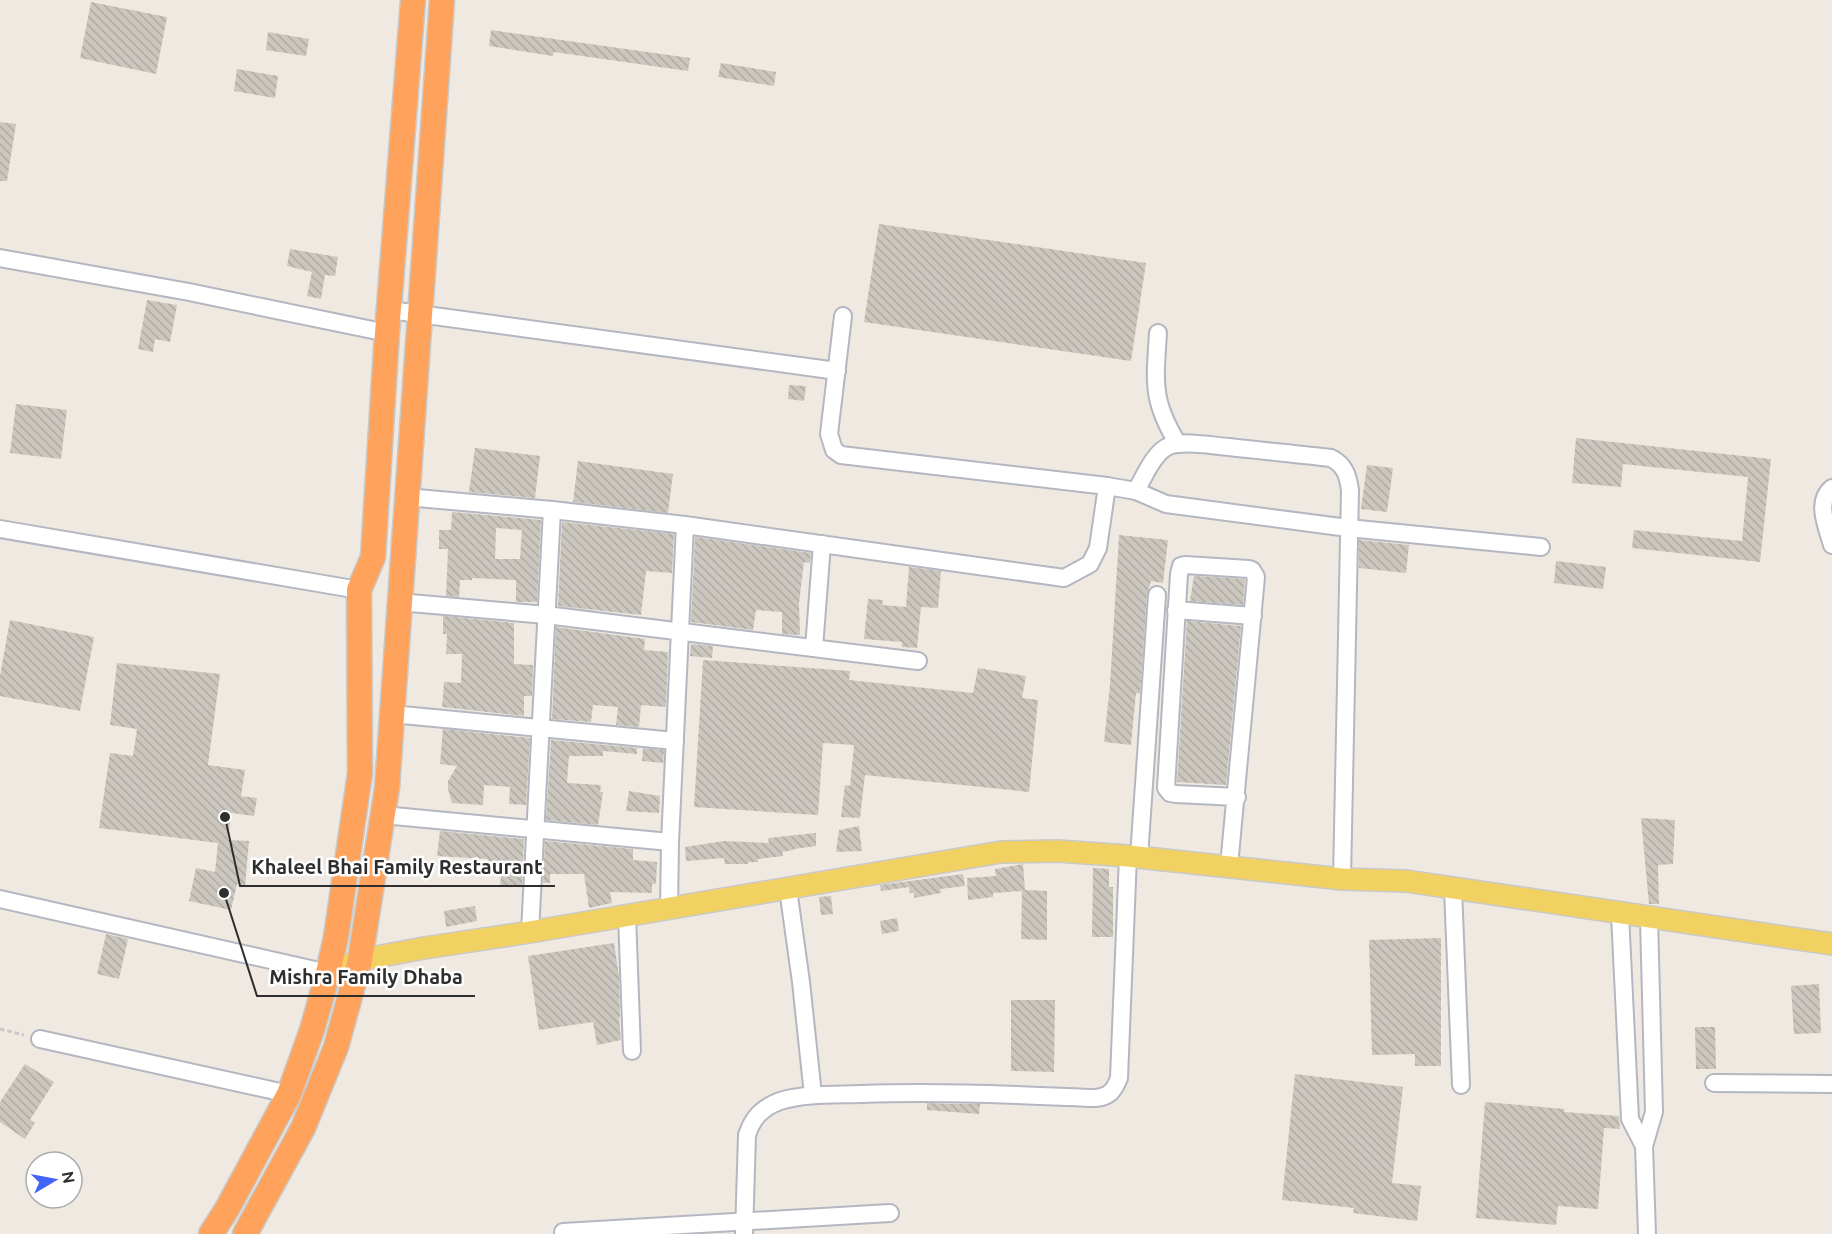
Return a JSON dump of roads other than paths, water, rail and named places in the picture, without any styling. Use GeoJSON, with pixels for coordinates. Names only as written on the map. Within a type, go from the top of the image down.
{"type":"FeatureCollection","features":[{"type":"Feature","properties":{"kind":"highway"},"geometry":{"type":"LineString","coordinates":[[211,1234],[290,1094],[312,1030],[336,937],[360,773],[359,590],[372,557],[413,0]]}},
{"type":"Feature","properties":{"kind":"highway"},"geometry":{"type":"LineString","coordinates":[[245,1234],[303,1128],[336,1047],[360,960],[384,815],[442,0]]}},
{"type":"Feature","properties":{"kind":"main road"},"geometry":{"type":"LineString","coordinates":[[328,973],[360,960],[424,948],[1001,852],[1058,851],[1134,856],[1342,879],[1406,881],[1832,944]]}},
{"type":"Feature","properties":{"kind":"street"},"geometry":{"type":"LineString","coordinates":[[0,258],[189,292],[388,321],[420,315],[837,371]]}},
{"type":"Feature","properties":{"kind":"street"},"geometry":{"type":"LineString","coordinates":[[843,316],[829,434],[834,450],[841,455],[1107,486],[1136,491],[1166,504],[1348,528],[1541,547]]}},
{"type":"Feature","properties":{"kind":"street"},"geometry":{"type":"LineString","coordinates":[[1158,333],[1155,385],[1158,402],[1165,422],[1178,444]]}},
{"type":"Feature","properties":{"kind":"street"},"geometry":{"type":"LineString","coordinates":[[1136,491],[1163,450],[1178,444],[1202,444],[1331,458],[1339,462],[1349,478],[1342,879]]}},
{"type":"Feature","properties":{"kind":"street"},"geometry":{"type":"LineString","coordinates":[[406,497],[685,525],[1064,578],[1090,564],[1098,548],[1107,486]]}},
{"type":"Feature","properties":{"kind":"street"},"geometry":{"type":"LineString","coordinates":[[1832,488],[1825,495],[1822,505],[1832,545]]}},
{"type":"Feature","properties":{"kind":"street"},"geometry":{"type":"LineString","coordinates":[[530,932],[552,510]]}},
{"type":"Feature","properties":{"kind":"street"},"geometry":{"type":"LineString","coordinates":[[669,909],[685,525]]}},
{"type":"Feature","properties":{"kind":"street"},"geometry":{"type":"LineString","coordinates":[[0,529],[359,590]]}},
{"type":"Feature","properties":{"kind":"street"},"geometry":{"type":"LineString","coordinates":[[814,648],[822,544]]}},
{"type":"Feature","properties":{"kind":"street"},"geometry":{"type":"LineString","coordinates":[[1229,866],[1237,797],[1256,577],[1249,569],[1181,566],[1176,610],[1166,788],[1170,793],[1176,794],[1237,797]]}},
{"type":"Feature","properties":{"kind":"street"},"geometry":{"type":"LineString","coordinates":[[744,1228],[747,1135],[751,1122],[757,1114],[782,1101],[813,1095],[918,1092],[1095,1098],[1110,1094],[1119,1078],[1134,856],[1157,594]]}},
{"type":"Feature","properties":{"kind":"street"},"geometry":{"type":"LineString","coordinates":[[399,602],[546,615],[918,661]]}},
{"type":"Feature","properties":{"kind":"street"},"geometry":{"type":"LineString","coordinates":[[1176,610],[1253,616]]}},
{"type":"Feature","properties":{"kind":"street"},"geometry":{"type":"LineString","coordinates":[[392,714],[675,741]]}},
{"type":"Feature","properties":{"kind":"street"},"geometry":{"type":"LineString","coordinates":[[384,815],[670,842]]}},
{"type":"Feature","properties":{"kind":"street"},"geometry":{"type":"LineString","coordinates":[[788,889],[813,1095]]}},
{"type":"Feature","properties":{"kind":"street"},"geometry":{"type":"LineString","coordinates":[[1453,889],[1461,1085]]}},
{"type":"Feature","properties":{"kind":"street"},"geometry":{"type":"LineString","coordinates":[[0,899],[328,973]]}},
{"type":"Feature","properties":{"kind":"street"},"geometry":{"type":"LineString","coordinates":[[1620,914],[1630,1119],[1644,1146]]}},
{"type":"Feature","properties":{"kind":"street"},"geometry":{"type":"LineString","coordinates":[[627,915],[632,1051]]}},
{"type":"Feature","properties":{"kind":"street"},"geometry":{"type":"LineString","coordinates":[[1647,1234],[1644,1146],[1654,1112],[1649,918]]}},
{"type":"Feature","properties":{"kind":"street"},"geometry":{"type":"LineString","coordinates":[[39,1039],[290,1094]]}},
{"type":"Feature","properties":{"kind":"street"},"geometry":{"type":"LineString","coordinates":[[1714,1083],[1832,1084]]}},
{"type":"Feature","properties":{"kind":"street"},"geometry":{"type":"LineString","coordinates":[[563,1232],[744,1228],[890,1213]]}},
{"type":"Feature","properties":{"kind":"place","name":"Khaleel Bhai Family Restaurant"},"geometry":{"type":"Point","coordinates":[225,817]}},
{"type":"Feature","properties":{"kind":"place","name":"Mishra Family Dhaba"},"geometry":{"type":"Point","coordinates":[224,893]}}]}
